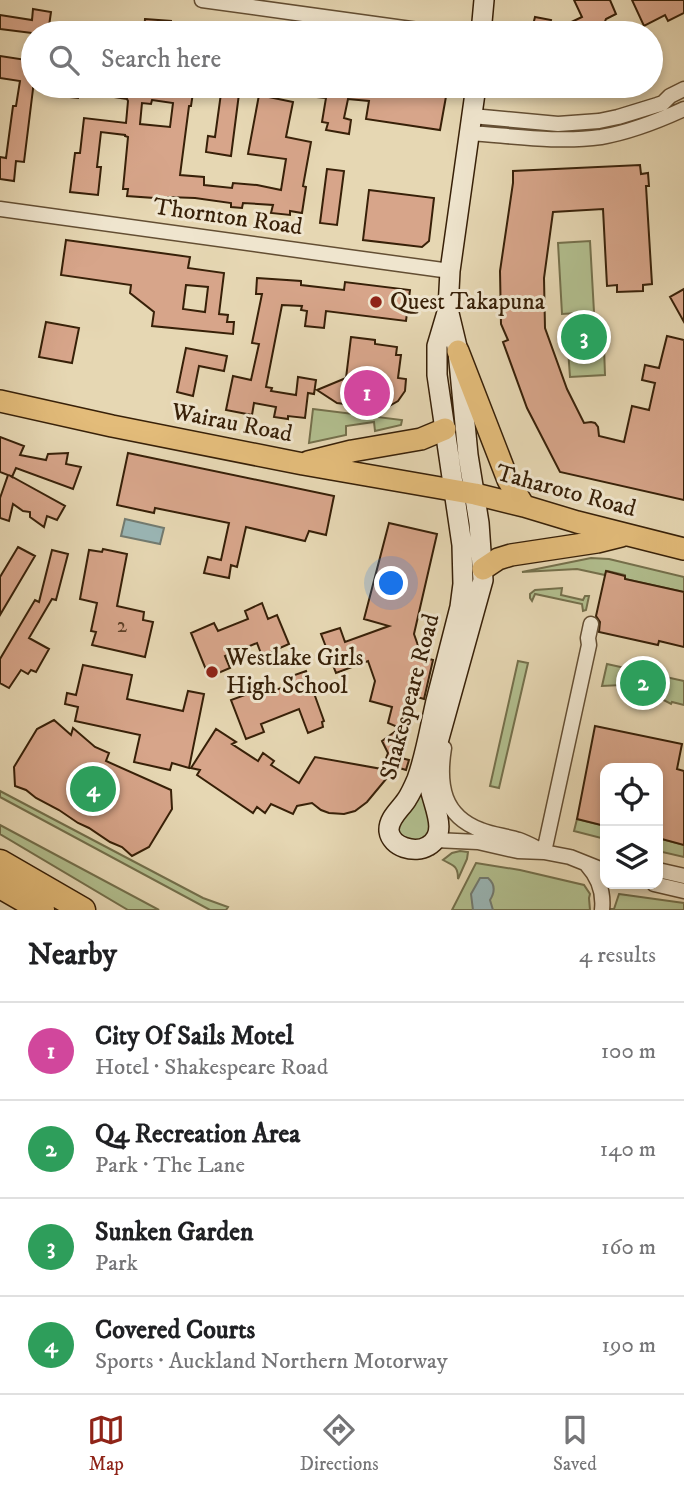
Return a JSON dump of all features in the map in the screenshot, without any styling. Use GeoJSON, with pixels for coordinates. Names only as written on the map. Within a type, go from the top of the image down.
{"type":"FeatureCollection","features":[{"type":"Feature","properties":{"kind":"highway"},"geometry":{"type":"LineString","coordinates":[[0,862],[83,910]]}},
{"type":"Feature","properties":{"kind":"highway"},"geometry":{"type":"LineString","coordinates":[[0,886],[42,910]]}},
{"type":"Feature","properties":{"kind":"main road"},"geometry":{"type":"LineString","coordinates":[[458,351],[508,480],[524,506]]}},
{"type":"Feature","properties":{"kind":"main road","name":"Wairau Road"},"geometry":{"type":"LineString","coordinates":[[0,401],[303,464],[465,492]]}},
{"type":"Feature","properties":{"kind":"main road"},"geometry":{"type":"LineString","coordinates":[[303,464],[352,451],[421,439],[445,429]]}},
{"type":"Feature","properties":{"kind":"main road","name":"Taharoto Road"},"geometry":{"type":"LineString","coordinates":[[465,492],[684,549]]}},
{"type":"Feature","properties":{"kind":"main road"},"geometry":{"type":"LineString","coordinates":[[483,569],[498,559],[511,555],[626,535]]}},
{"type":"Feature","properties":{"kind":"street"},"geometry":{"type":"LineString","coordinates":[[202,0],[353,21]]}},
{"type":"Feature","properties":{"kind":"street"},"geometry":{"type":"LineString","coordinates":[[482,21],[484,0]]}},
{"type":"Feature","properties":{"kind":"street"},"geometry":{"type":"LineString","coordinates":[[663,103],[684,89]]}},
{"type":"Feature","properties":{"kind":"street"},"geometry":{"type":"LineString","coordinates":[[471,125],[577,123],[618,117],[663,103],[673,103],[684,97]]}},
{"type":"Feature","properties":{"kind":"street","name":"Shakespeare Road"},"geometry":{"type":"LineString","coordinates":[[448,309],[458,351],[468,455],[465,492],[462,545],[463,584],[460,607],[420,771],[389,830],[396,842],[409,849],[419,850],[435,840],[439,832],[430,771],[481,591],[483,569],[465,492],[445,429],[437,346],[448,309],[450,271],[474,98]]}},
{"type":"Feature","properties":{"kind":"street"},"geometry":{"type":"LineString","coordinates":[[471,125],[555,139],[611,135],[684,111]]}},
{"type":"Feature","properties":{"kind":"street","name":"Thornton Road"},"geometry":{"type":"LineString","coordinates":[[0,209],[450,271]]}},
{"type":"Feature","properties":{"kind":"street"},"geometry":{"type":"LineString","coordinates":[[544,852],[588,654],[587,638],[591,624]]}},
{"type":"Feature","properties":{"kind":"street"},"geometry":{"type":"LineString","coordinates":[[447,704],[449,719],[441,773],[444,795],[452,810],[467,823],[481,830],[521,840],[544,852]]}},
{"type":"Feature","properties":{"kind":"street"},"geometry":{"type":"LineString","coordinates":[[435,840],[471,841],[518,852],[544,852],[570,857],[600,870]]}},
{"type":"Feature","properties":{"kind":"street"},"geometry":{"type":"LineString","coordinates":[[586,864],[600,860]]}},
{"type":"Feature","properties":{"kind":"street"},"geometry":{"type":"LineString","coordinates":[[586,864],[600,884],[602,910]]}},
{"type":"Feature","properties":{"kind":"street"},"geometry":{"type":"LineString","coordinates":[[663,871],[684,876]]}},
{"type":"Feature","properties":{"kind":"street"},"geometry":{"type":"LineString","coordinates":[[663,886],[684,891]]}},
{"type":"Feature","properties":{"kind":"green space"},"geometry":{"type":"Polygon","coordinates":[[[590,241],[594,312],[562,314],[558,243],[590,241]]]}},
{"type":"Feature","properties":{"kind":"green space"},"geometry":{"type":"Polygon","coordinates":[[[605,329],[606,344],[563,346],[562,331],[605,329]]]}},
{"type":"Feature","properties":{"kind":"green space"},"geometry":{"type":"Polygon","coordinates":[[[604,347],[605,375],[570,377],[568,349],[604,347]]]}},
{"type":"Feature","properties":{"kind":"green space"},"geometry":{"type":"Polygon","coordinates":[[[313,409],[402,420],[401,425],[375,431],[374,422],[346,426],[346,435],[309,443],[313,409]]]}},
{"type":"Feature","properties":{"kind":"green space"},"geometry":{"type":"Polygon","coordinates":[[[591,558],[609,559],[684,577],[684,592],[625,579],[625,575],[607,571],[605,575],[577,569],[522,572],[591,558]]]}},
{"type":"Feature","properties":{"kind":"green space"},"geometry":{"type":"Polygon","coordinates":[[[562,588],[561,595],[583,600],[585,596],[589,596],[586,610],[583,611],[582,604],[535,594],[532,601],[530,598],[530,594],[535,590],[562,588]]]}},
{"type":"Feature","properties":{"kind":"green space"},"geometry":{"type":"Polygon","coordinates":[[[518,661],[528,663],[499,788],[490,786],[518,661]]]}},
{"type":"Feature","properties":{"kind":"green space"},"geometry":{"type":"Polygon","coordinates":[[[607,664],[684,681],[684,705],[671,704],[656,696],[640,698],[622,685],[602,686],[607,664]]]}},
{"type":"Feature","properties":{"kind":"green space"},"geometry":{"type":"Polygon","coordinates":[[[421,787],[430,817],[429,836],[413,844],[398,833],[399,820],[421,787]]]}},
{"type":"Feature","properties":{"kind":"green space"},"geometry":{"type":"Polygon","coordinates":[[[0,791],[203,898],[228,907],[226,910],[210,910],[0,797],[0,791]]]}},
{"type":"Feature","properties":{"kind":"green space"},"geometry":{"type":"Polygon","coordinates":[[[577,819],[600,825],[600,838],[574,831],[577,819]]]}},
{"type":"Feature","properties":{"kind":"green space"},"geometry":{"type":"Polygon","coordinates":[[[0,825],[159,910],[128,910],[0,834],[0,825]]]}},
{"type":"Feature","properties":{"kind":"green space"},"geometry":{"type":"Polygon","coordinates":[[[663,839],[684,845],[684,857],[663,852],[663,839]]]}},
{"type":"Feature","properties":{"kind":"green space"},"geometry":{"type":"Polygon","coordinates":[[[460,851],[468,852],[458,879],[456,868],[443,860],[460,851]]]}},
{"type":"Feature","properties":{"kind":"green space"},"geometry":{"type":"Polygon","coordinates":[[[476,863],[584,885],[590,894],[590,910],[452,910],[476,863]]]}},
{"type":"Feature","properties":{"kind":"green space"},"geometry":{"type":"Polygon","coordinates":[[[619,894],[684,903],[684,910],[609,910],[614,909],[619,894]]]}},
{"type":"Feature","properties":{"kind":"water"},"geometry":{"type":"Polygon","coordinates":[[[125,519],[164,528],[160,544],[121,536],[125,519]]]}},
{"type":"Feature","properties":{"kind":"water"},"geometry":{"type":"Polygon","coordinates":[[[480,878],[488,878],[493,885],[490,900],[493,910],[473,910],[471,894],[480,878]]]}},
{"type":"Feature","properties":{"kind":"building"},"geometry":{"type":"Polygon","coordinates":[[[574,0],[610,0],[616,14],[605,21],[574,21],[582,17],[574,0]]]}},
{"type":"Feature","properties":{"kind":"building"},"geometry":{"type":"Polygon","coordinates":[[[632,0],[684,0],[684,13],[668,21],[665,15],[654,21],[642,21],[632,0]]]}},
{"type":"Feature","properties":{"kind":"building"},"geometry":{"type":"Polygon","coordinates":[[[33,9],[51,12],[50,21],[21,21],[21,32],[0,29],[0,15],[32,20],[33,9]]]}},
{"type":"Feature","properties":{"kind":"building"},"geometry":{"type":"Polygon","coordinates":[[[535,17],[551,20],[551,21],[534,21],[535,17]]]}},
{"type":"Feature","properties":{"kind":"building"},"geometry":{"type":"Polygon","coordinates":[[[0,56],[21,59],[21,98],[32,98],[24,162],[16,161],[14,181],[0,179],[0,157],[6,158],[13,106],[16,106],[20,81],[0,78],[0,56]]]}},
{"type":"Feature","properties":{"kind":"building"},"geometry":{"type":"Polygon","coordinates":[[[120,98],[192,98],[180,175],[204,177],[204,185],[232,188],[233,183],[281,190],[286,159],[248,154],[258,98],[293,102],[286,137],[311,142],[303,186],[306,187],[302,213],[271,213],[273,205],[243,203],[242,208],[231,207],[231,203],[195,198],[168,197],[168,202],[127,196],[128,189],[123,189],[128,137],[101,132],[97,167],[101,167],[98,195],[70,192],[75,153],[80,153],[84,118],[126,123],[127,99],[120,98]],[[152,100],[151,104],[142,103],[140,124],[170,127],[173,103],[152,100]]]}},
{"type":"Feature","properties":{"kind":"building"},"geometry":{"type":"Polygon","coordinates":[[[220,98],[238,98],[231,156],[206,152],[208,136],[215,137],[220,98]]]}},
{"type":"Feature","properties":{"kind":"building"},"geometry":{"type":"Polygon","coordinates":[[[326,98],[446,98],[440,130],[366,119],[369,101],[348,99],[344,118],[351,120],[349,134],[326,130],[328,123],[322,122],[326,98]]]}},
{"type":"Feature","properties":{"kind":"building"},"geometry":{"type":"Polygon","coordinates":[[[640,165],[641,174],[648,173],[649,186],[646,186],[652,284],[643,285],[643,291],[617,292],[617,285],[607,286],[603,209],[553,212],[544,278],[545,328],[567,389],[584,423],[595,423],[599,436],[624,442],[632,406],[649,410],[655,383],[642,380],[645,365],[659,368],[667,336],[684,340],[684,500],[560,472],[527,408],[503,342],[508,340],[501,324],[500,271],[513,171],[640,165]]]}},
{"type":"Feature","properties":{"kind":"building"},"geometry":{"type":"Polygon","coordinates":[[[327,169],[344,171],[337,225],[320,223],[327,169]]]}},
{"type":"Feature","properties":{"kind":"building"},"geometry":{"type":"Polygon","coordinates":[[[369,190],[434,198],[429,241],[422,247],[363,240],[369,190]]]}},
{"type":"Feature","properties":{"kind":"building"},"geometry":{"type":"Polygon","coordinates":[[[66,240],[190,257],[188,268],[224,273],[219,314],[228,315],[227,322],[234,322],[233,334],[152,326],[154,312],[130,293],[131,285],[61,275],[66,240]],[[186,285],[183,309],[205,312],[208,287],[186,285]]]}},
{"type":"Feature","properties":{"kind":"building"},"geometry":{"type":"Polygon","coordinates":[[[257,278],[301,281],[301,285],[344,290],[345,282],[410,290],[406,321],[326,311],[324,328],[305,326],[307,311],[301,310],[302,306],[282,305],[266,387],[272,388],[271,391],[296,395],[298,377],[316,380],[314,394],[308,393],[305,418],[274,417],[276,407],[254,403],[252,415],[226,410],[233,376],[251,380],[259,344],[252,343],[262,294],[256,294],[257,278]]]}},
{"type":"Feature","properties":{"kind":"building"},"geometry":{"type":"Polygon","coordinates":[[[684,289],[684,322],[670,297],[684,289]]]}},
{"type":"Feature","properties":{"kind":"building"},"geometry":{"type":"Polygon","coordinates":[[[46,322],[79,328],[72,363],[39,357],[46,322]]]}},
{"type":"Feature","properties":{"kind":"building"},"geometry":{"type":"Polygon","coordinates":[[[351,337],[375,340],[375,344],[397,347],[396,355],[401,355],[398,378],[406,379],[405,391],[398,401],[384,409],[337,403],[317,390],[346,378],[351,337]]]}},
{"type":"Feature","properties":{"kind":"building"},"geometry":{"type":"Polygon","coordinates":[[[186,348],[227,356],[224,371],[199,366],[193,396],[177,392],[186,348]]]}},
{"type":"Feature","properties":{"kind":"building"},"geometry":{"type":"Polygon","coordinates":[[[0,437],[24,446],[20,455],[46,460],[48,454],[68,453],[66,464],[81,467],[73,489],[16,468],[12,477],[65,506],[57,520],[47,516],[44,527],[30,517],[30,512],[13,504],[9,521],[0,518],[0,498],[8,475],[0,472],[0,437]]]}},
{"type":"Feature","properties":{"kind":"building"},"geometry":{"type":"Polygon","coordinates":[[[128,453],[334,496],[326,535],[309,531],[305,541],[246,527],[237,567],[231,565],[229,578],[204,573],[208,557],[221,560],[229,523],[155,508],[154,513],[117,505],[128,453]]]}},
{"type":"Feature","properties":{"kind":"building"},"geometry":{"type":"Polygon","coordinates":[[[389,523],[437,534],[414,634],[422,657],[433,660],[424,699],[414,696],[401,758],[409,760],[406,770],[396,767],[367,802],[355,811],[344,814],[329,813],[312,803],[297,806],[293,814],[271,804],[265,813],[257,807],[253,813],[197,775],[200,770],[191,768],[216,729],[236,742],[232,744],[258,761],[263,753],[274,761],[271,765],[299,783],[315,757],[382,769],[388,753],[382,741],[400,728],[388,723],[392,707],[370,701],[375,681],[368,661],[336,673],[321,634],[340,628],[345,642],[389,626],[364,619],[389,523]]]}},
{"type":"Feature","properties":{"kind":"building"},"geometry":{"type":"Polygon","coordinates":[[[18,547],[35,556],[0,615],[0,577],[18,547]]]}},
{"type":"Feature","properties":{"kind":"building"},"geometry":{"type":"Polygon","coordinates":[[[103,549],[127,554],[117,606],[144,612],[143,620],[153,622],[145,657],[92,645],[96,632],[91,631],[97,603],[80,599],[89,550],[102,552],[103,549]]]}},
{"type":"Feature","properties":{"kind":"building"},"geometry":{"type":"Polygon","coordinates":[[[52,550],[68,554],[56,600],[52,599],[29,638],[49,649],[36,672],[31,670],[28,674],[21,670],[9,688],[0,683],[0,659],[35,600],[39,602],[52,550]]]}},
{"type":"Feature","properties":{"kind":"building"},"geometry":{"type":"Polygon","coordinates":[[[606,571],[625,576],[625,579],[684,592],[684,647],[659,641],[658,645],[599,632],[600,622],[596,616],[606,571]]]}},
{"type":"Feature","properties":{"kind":"building"},"geometry":{"type":"Polygon","coordinates":[[[262,603],[268,619],[277,615],[289,644],[262,656],[257,643],[225,656],[230,668],[209,677],[191,633],[214,623],[218,631],[248,619],[245,611],[262,603]]]}},
{"type":"Feature","properties":{"kind":"building"},"geometry":{"type":"Polygon","coordinates":[[[83,665],[132,675],[127,699],[183,711],[188,691],[204,694],[189,768],[172,763],[170,770],[134,762],[140,735],[75,721],[78,707],[65,704],[67,693],[76,695],[83,665]]]}},
{"type":"Feature","properties":{"kind":"building"},"geometry":{"type":"Polygon","coordinates":[[[306,671],[324,721],[323,727],[308,733],[299,709],[261,724],[264,732],[246,739],[231,700],[253,692],[255,698],[289,685],[286,678],[306,671]]]}},
{"type":"Feature","properties":{"kind":"building"},"geometry":{"type":"Polygon","coordinates":[[[54,720],[71,735],[73,728],[95,747],[109,753],[106,761],[171,790],[172,809],[149,847],[132,856],[122,847],[15,786],[14,767],[37,729],[54,720]]]}},
{"type":"Feature","properties":{"kind":"building"},"geometry":{"type":"Polygon","coordinates":[[[595,726],[682,744],[677,769],[684,771],[684,845],[663,839],[663,763],[600,763],[600,825],[577,819],[595,726]]]}},
{"type":"Feature","properties":{"kind":"place","name":"Quest Takapuna"},"geometry":{"type":"Point","coordinates":[376,302]}},
{"type":"Feature","properties":{"kind":"place","name":"Sunken Garden"},"geometry":{"type":"Point","coordinates":[584,337]}},
{"type":"Feature","properties":{"kind":"place","name":"City Of Sails Motel"},"geometry":{"type":"Point","coordinates":[367,393]}},
{"type":"Feature","properties":{"kind":"place","name":"Westlake Girls High School"},"geometry":{"type":"Point","coordinates":[212,672]}},
{"type":"Feature","properties":{"kind":"place","name":"Q4 Recreation Area"},"geometry":{"type":"Point","coordinates":[643,683]}},
{"type":"Feature","properties":{"kind":"place","name":"Covered Courts"},"geometry":{"type":"Point","coordinates":[93,789]}}]}
